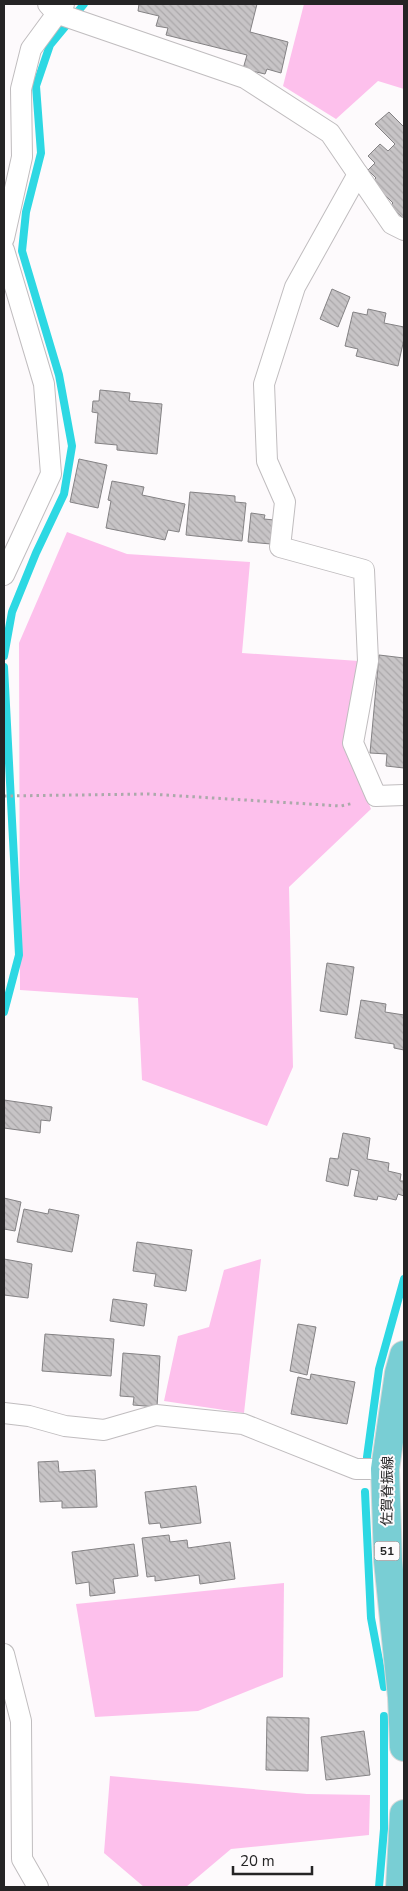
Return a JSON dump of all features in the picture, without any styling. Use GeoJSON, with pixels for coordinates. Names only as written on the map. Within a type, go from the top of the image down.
{"type":"FeatureCollection","features":[{"type":"Feature","properties":{"kind":"main road","name":"佐賀脊振線"},"geometry":{"type":"LineString","coordinates":[[404,1355],[385,1469],[388,1561],[402,1697],[404,1747]]}},
{"type":"Feature","properties":{"kind":"main road"},"geometry":{"type":"LineString","coordinates":[[400,1887],[404,1814]]}},
{"type":"Feature","properties":{"kind":"street"},"geometry":{"type":"LineString","coordinates":[[4,238],[22,156],[21,89],[31,49],[56,7],[83,22],[246,78],[330,133],[392,224],[404,230]]}},
{"type":"Feature","properties":{"kind":"street"},"geometry":{"type":"LineString","coordinates":[[358,174],[295,287],[264,384],[267,461],[285,502],[280,547],[364,570],[368,660],[353,743],[376,796],[404,795]]}},
{"type":"Feature","properties":{"kind":"street"},"geometry":{"type":"LineString","coordinates":[[4,250],[44,384],[51,474],[4,575]]}},
{"type":"Feature","properties":{"kind":"street"},"geometry":{"type":"LineString","coordinates":[[4,1413],[29,1416],[65,1426],[104,1430],[156,1415],[243,1424],[356,1469],[385,1469]]}},
{"type":"Feature","properties":{"kind":"street"},"geometry":{"type":"LineString","coordinates":[[4,1654],[21,1721],[22,1859],[38,1887]]}},
{"type":"Feature","properties":{"kind":"path"},"geometry":{"type":"LineString","coordinates":[[4,796],[149,794],[341,806],[376,796]]}},
{"type":"Feature","properties":{"kind":"shaded area"},"geometry":{"type":"Polygon","coordinates":[[[304,4],[404,4],[404,89],[378,81],[336,119],[283,86],[304,4]]]}},
{"type":"Feature","properties":{"kind":"shaded area"},"geometry":{"type":"Polygon","coordinates":[[[67,532],[127,554],[250,562],[242,653],[359,661],[344,743],[371,809],[289,887],[293,1067],[267,1126],[142,1080],[138,998],[20,990],[19,643],[67,532]]]}},
{"type":"Feature","properties":{"kind":"shaded area"},"geometry":{"type":"Polygon","coordinates":[[[261,1259],[244,1413],[164,1401],[178,1336],[209,1327],[224,1270],[261,1259]]]}},
{"type":"Feature","properties":{"kind":"shaded area"},"geometry":{"type":"Polygon","coordinates":[[[284,1583],[283,1677],[198,1711],[95,1717],[76,1604],[284,1583]]]}},
{"type":"Feature","properties":{"kind":"shaded area"},"geometry":{"type":"Polygon","coordinates":[[[110,1776],[307,1794],[370,1795],[369,1835],[231,1849],[186,1887],[144,1887],[104,1853],[110,1776]]]}},
{"type":"Feature","properties":{"kind":"building"},"geometry":{"type":"Polygon","coordinates":[[[139,4],[257,4],[250,32],[288,42],[281,73],[267,69],[265,74],[243,69],[247,55],[166,35],[168,28],[156,26],[159,16],[138,11],[139,4]]]}},
{"type":"Feature","properties":{"kind":"building"},"geometry":{"type":"Polygon","coordinates":[[[389,112],[404,127],[404,219],[390,206],[393,203],[372,182],[376,178],[368,170],[375,163],[368,156],[380,144],[388,151],[395,144],[375,124],[389,112]]]}},
{"type":"Feature","properties":{"kind":"building"},"geometry":{"type":"Polygon","coordinates":[[[332,289],[350,297],[338,327],[320,319],[332,289]]]}},
{"type":"Feature","properties":{"kind":"building"},"geometry":{"type":"Polygon","coordinates":[[[368,309],[386,313],[384,323],[404,327],[404,339],[398,366],[356,356],[358,349],[345,346],[353,312],[367,315],[368,309]]]}},
{"type":"Feature","properties":{"kind":"building"},"geometry":{"type":"Polygon","coordinates":[[[100,390],[130,393],[129,401],[162,404],[157,454],[117,450],[117,445],[95,443],[98,413],[92,412],[93,401],[99,401],[100,390]]]}},
{"type":"Feature","properties":{"kind":"building"},"geometry":{"type":"Polygon","coordinates":[[[79,459],[107,465],[98,508],[70,502],[79,459]]]}},
{"type":"Feature","properties":{"kind":"building"},"geometry":{"type":"Polygon","coordinates":[[[112,481],[144,487],[142,495],[185,504],[179,532],[168,530],[165,540],[106,528],[111,501],[108,500],[112,481]]]}},
{"type":"Feature","properties":{"kind":"building"},"geometry":{"type":"Polygon","coordinates":[[[190,492],[235,496],[235,502],[246,503],[242,541],[186,535],[190,492]]]}},
{"type":"Feature","properties":{"kind":"building"},"geometry":{"type":"Polygon","coordinates":[[[251,513],[265,515],[264,519],[274,520],[271,544],[248,542],[251,513]]]}},
{"type":"Feature","properties":{"kind":"building"},"geometry":{"type":"Polygon","coordinates":[[[379,655],[404,658],[404,768],[386,766],[387,754],[370,753],[379,655]]]}},
{"type":"Feature","properties":{"kind":"building"},"geometry":{"type":"Polygon","coordinates":[[[327,963],[354,967],[347,1015],[320,1011],[327,963]]]}},
{"type":"Feature","properties":{"kind":"building"},"geometry":{"type":"Polygon","coordinates":[[[361,1000],[386,1004],[385,1012],[404,1015],[404,1050],[394,1048],[394,1044],[355,1038],[361,1000]]]}},
{"type":"Feature","properties":{"kind":"building"},"geometry":{"type":"Polygon","coordinates":[[[4,1100],[52,1107],[50,1121],[41,1120],[40,1133],[4,1128],[4,1100]]]}},
{"type":"Feature","properties":{"kind":"building"},"geometry":{"type":"Polygon","coordinates":[[[343,1133],[370,1138],[367,1159],[389,1163],[388,1171],[401,1174],[400,1181],[404,1181],[404,1196],[398,1194],[396,1200],[378,1196],[377,1200],[354,1196],[359,1171],[351,1169],[348,1186],[326,1181],[330,1158],[338,1159],[343,1133]]]}},
{"type":"Feature","properties":{"kind":"building"},"geometry":{"type":"Polygon","coordinates":[[[4,1198],[21,1202],[15,1231],[4,1229],[4,1198]]]}},
{"type":"Feature","properties":{"kind":"building"},"geometry":{"type":"Polygon","coordinates":[[[24,1209],[48,1214],[49,1209],[79,1215],[72,1252],[17,1242],[24,1209]]]}},
{"type":"Feature","properties":{"kind":"building"},"geometry":{"type":"Polygon","coordinates":[[[137,1242],[192,1250],[186,1291],[154,1286],[156,1274],[133,1271],[137,1242]]]}},
{"type":"Feature","properties":{"kind":"building"},"geometry":{"type":"Polygon","coordinates":[[[4,1259],[32,1264],[28,1298],[4,1295],[4,1259]]]}},
{"type":"Feature","properties":{"kind":"building"},"geometry":{"type":"Polygon","coordinates":[[[113,1299],[147,1304],[144,1326],[110,1321],[113,1299]]]}},
{"type":"Feature","properties":{"kind":"building"},"geometry":{"type":"Polygon","coordinates":[[[298,1324],[316,1327],[307,1375],[290,1371],[298,1324]]]}},
{"type":"Feature","properties":{"kind":"building"},"geometry":{"type":"Polygon","coordinates":[[[45,1334],[114,1339],[111,1376],[42,1371],[45,1334]]]}},
{"type":"Feature","properties":{"kind":"building"},"geometry":{"type":"Polygon","coordinates":[[[123,1353],[160,1356],[157,1407],[133,1405],[134,1397],[120,1396],[123,1353]]]}},
{"type":"Feature","properties":{"kind":"building"},"geometry":{"type":"Polygon","coordinates":[[[311,1374],[355,1382],[347,1424],[291,1414],[298,1377],[310,1380],[311,1374]]]}},
{"type":"Feature","properties":{"kind":"building"},"geometry":{"type":"Polygon","coordinates":[[[58,1461],[59,1472],[95,1470],[97,1507],[62,1508],[62,1501],[40,1502],[38,1462],[58,1461]]]}},
{"type":"Feature","properties":{"kind":"building"},"geometry":{"type":"Polygon","coordinates":[[[196,1486],[201,1523],[161,1528],[160,1523],[149,1524],[145,1492],[196,1486]]]}},
{"type":"Feature","properties":{"kind":"building"},"geometry":{"type":"Polygon","coordinates":[[[169,1535],[170,1542],[187,1540],[188,1548],[230,1542],[235,1579],[200,1584],[199,1575],[155,1581],[155,1576],[147,1577],[142,1538],[169,1535]]]}},
{"type":"Feature","properties":{"kind":"building"},"geometry":{"type":"Polygon","coordinates":[[[134,1544],[138,1576],[113,1579],[115,1593],[90,1596],[89,1582],[76,1584],[72,1552],[134,1544]]]}},
{"type":"Feature","properties":{"kind":"building"},"geometry":{"type":"Polygon","coordinates":[[[267,1717],[309,1718],[308,1771],[266,1770],[267,1717]]]}},
{"type":"Feature","properties":{"kind":"building"},"geometry":{"type":"Polygon","coordinates":[[[364,1731],[370,1775],[326,1780],[321,1737],[364,1731]]]}},
{"type":"Feature","properties":{"kind":"waterway"},"geometry":{"type":"LineString","coordinates":[[4,656],[12,612],[36,553],[64,494],[72,446],[59,375],[22,251],[26,212],[41,153],[36,86],[50,45],[84,4]]}},
{"type":"Feature","properties":{"kind":"waterway"},"geometry":{"type":"LineString","coordinates":[[4,667],[19,955],[4,1012]]}},
{"type":"Feature","properties":{"kind":"waterway"},"geometry":{"type":"LineString","coordinates":[[367,1457],[379,1369],[404,1279]]}},
{"type":"Feature","properties":{"kind":"waterway"},"geometry":{"type":"LineString","coordinates":[[365,1492],[371,1618],[384,1687]]}},
{"type":"Feature","properties":{"kind":"waterway"},"geometry":{"type":"LineString","coordinates":[[379,1887],[384,1829],[384,1716]]}}]}
